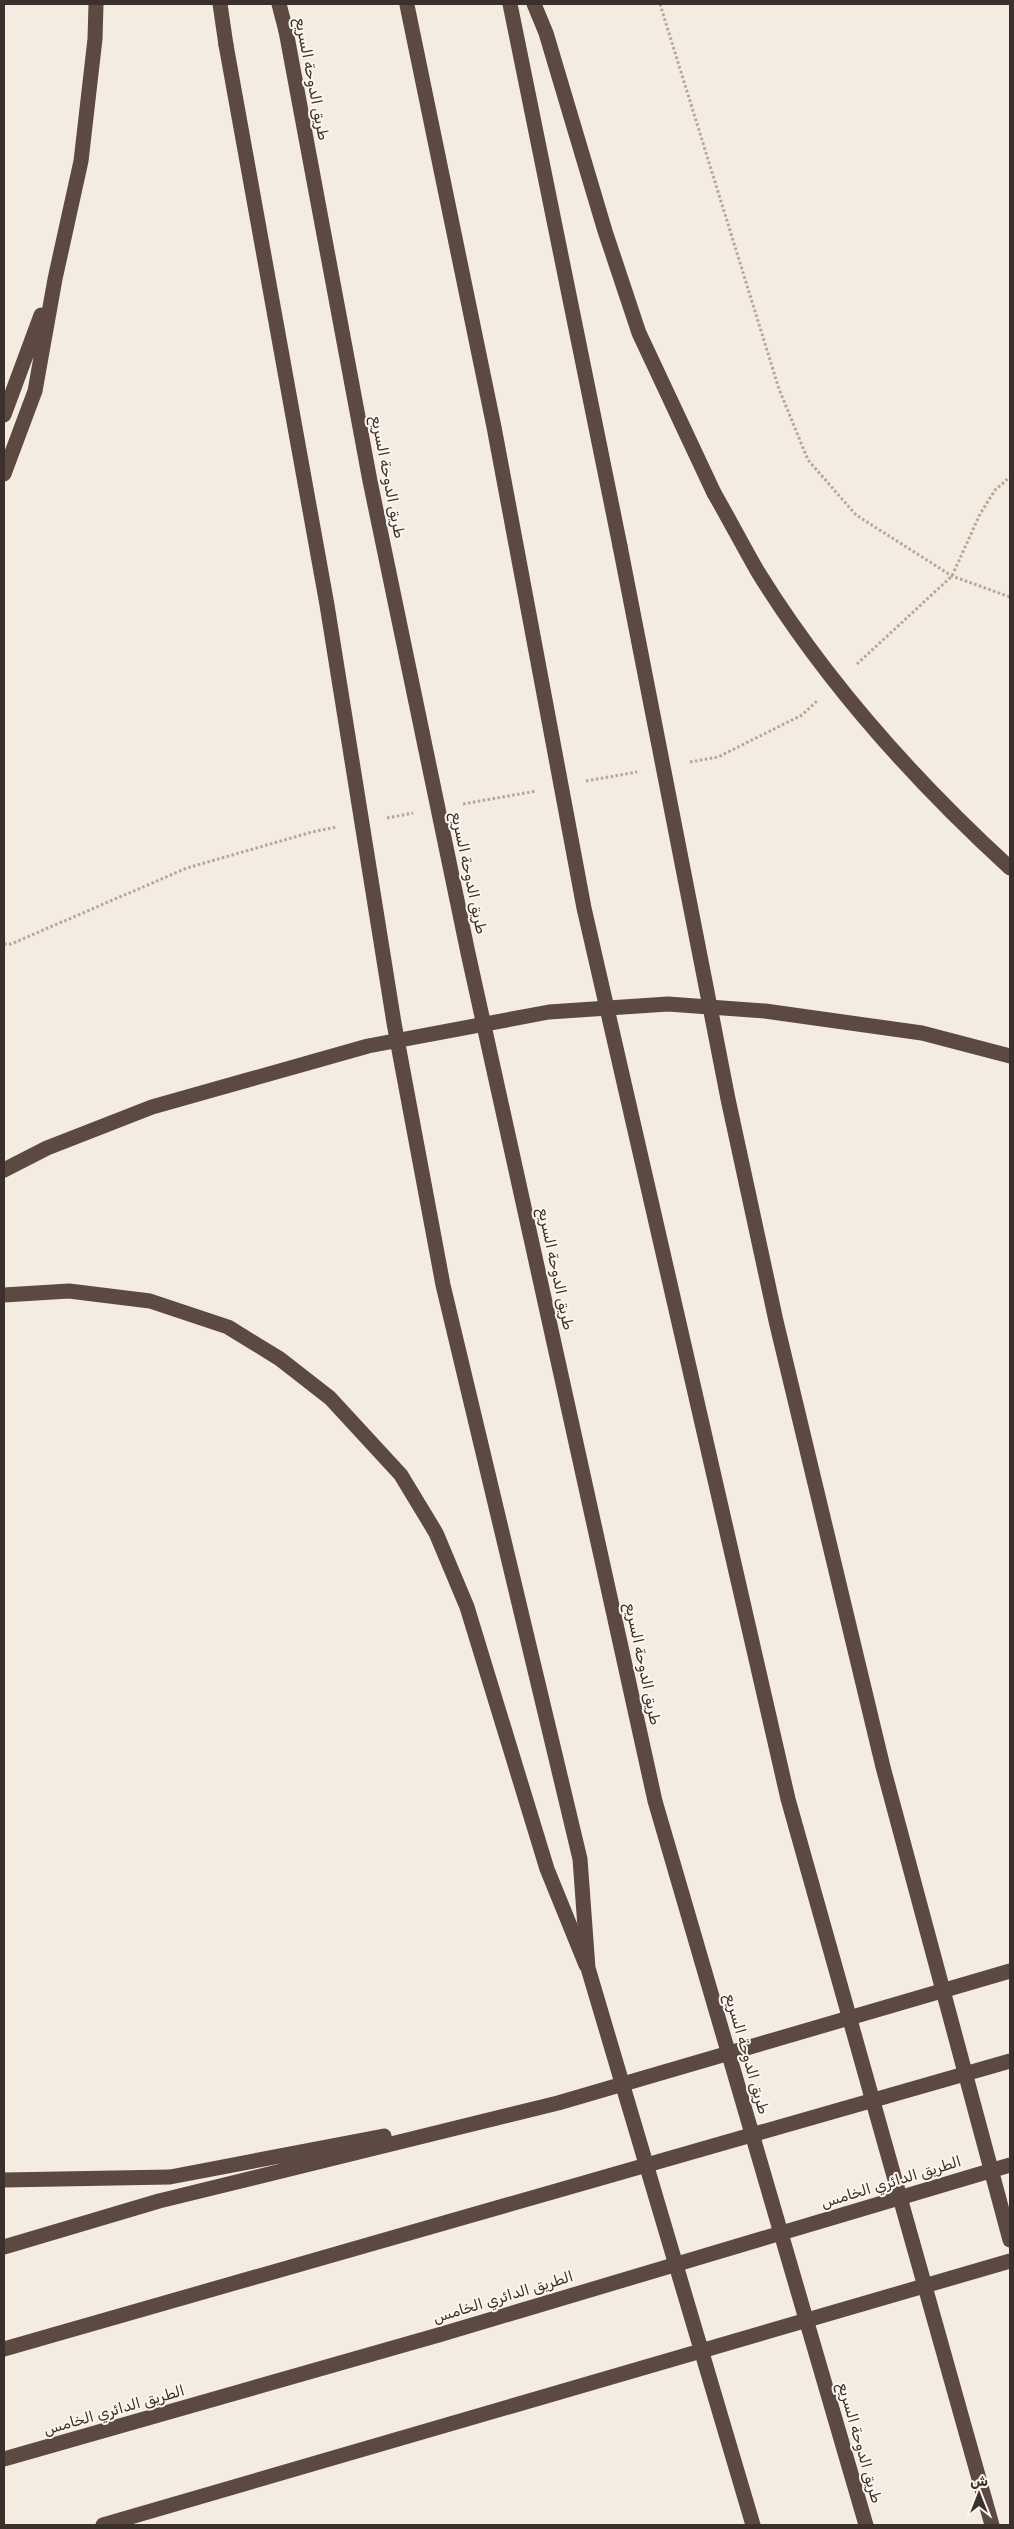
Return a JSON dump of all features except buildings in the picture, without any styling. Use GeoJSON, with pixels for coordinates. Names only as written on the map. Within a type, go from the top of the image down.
{"type":"FeatureCollection","features":[{"type":"Feature","properties":{"kind":"highway"},"geometry":{"type":"LineString","coordinates":[[4,474],[35,391],[55,279],[81,161],[95,39],[96,4]]}},
{"type":"Feature","properties":{"kind":"highway"},"geometry":{"type":"LineString","coordinates":[[220,4],[327,605],[394,1023],[441,1276],[580,1859],[588,1968]]}},
{"type":"Feature","properties":{"kind":"highway","name":"طريق الدوحة السريع"},"geometry":{"type":"LineString","coordinates":[[279,4],[286,31],[370,481],[468,953],[655,1801],[866,2525]]}},
{"type":"Feature","properties":{"kind":"highway"},"geometry":{"type":"LineString","coordinates":[[510,4],[620,546],[724,1080],[776,1321],[882,1767],[1010,2240]]}},
{"type":"Feature","properties":{"kind":"highway"},"geometry":{"type":"LineString","coordinates":[[534,4],[546,33],[605,231],[639,333],[714,493],[759,572],[818,659],[873,727],[954,817],[1010,868]]}},
{"type":"Feature","properties":{"kind":"highway"},"geometry":{"type":"LineString","coordinates":[[407,5],[494,427],[584,908],[786,1790],[992,2525]]}},
{"type":"Feature","properties":{"kind":"highway"},"geometry":{"type":"LineString","coordinates":[[4,416],[55,279]]}},
{"type":"Feature","properties":{"kind":"highway"},"geometry":{"type":"LineString","coordinates":[[4,1170],[46,1148],[152,1107],[368,1046],[549,1012],[668,1004],[765,1011],[922,1033],[1010,1056]]}},
{"type":"Feature","properties":{"kind":"highway"},"geometry":{"type":"LineString","coordinates":[[4,1295],[70,1291],[150,1302],[228,1327],[280,1359],[330,1398],[401,1475],[436,1533],[467,1607],[547,1869],[588,1968],[752,2525]]}},
{"type":"Feature","properties":{"kind":"highway"},"geometry":{"type":"LineString","coordinates":[[4,2247],[159,2201],[558,2104],[1010,1971]]}},
{"type":"Feature","properties":{"kind":"highway"},"geometry":{"type":"LineString","coordinates":[[4,2349],[1010,2061]]}},
{"type":"Feature","properties":{"kind":"highway"},"geometry":{"type":"LineString","coordinates":[[4,2180],[170,2177],[558,2104]]}},
{"type":"Feature","properties":{"kind":"highway","name":"الطريق الدائري الخامس"},"geometry":{"type":"LineString","coordinates":[[4,2459],[442,2334],[1010,2165]]}},
{"type":"Feature","properties":{"kind":"highway"},"geometry":{"type":"LineString","coordinates":[[103,2525],[1010,2261]]}},
{"type":"Feature","properties":{"kind":"path"},"geometry":{"type":"LineString","coordinates":[[660,4],[779,389],[808,460],[856,515],[952,576],[1010,597]]}},
{"type":"Feature","properties":{"kind":"path"},"geometry":{"type":"LineString","coordinates":[[852,669],[952,576],[980,514],[995,490],[1010,477]]}},
{"type":"Feature","properties":{"kind":"path"},"geometry":{"type":"LineString","coordinates":[[689,762],[718,757],[777,728],[802,715],[823,695]]}},
{"type":"Feature","properties":{"kind":"path"},"geometry":{"type":"LineString","coordinates":[[582,782],[640,771]]}},
{"type":"Feature","properties":{"kind":"path"},"geometry":{"type":"LineString","coordinates":[[457,805],[544,789]]}},
{"type":"Feature","properties":{"kind":"path"},"geometry":{"type":"LineString","coordinates":[[379,820],[418,812]]}},
{"type":"Feature","properties":{"kind":"path"},"geometry":{"type":"LineString","coordinates":[[4,944],[11,944],[187,868],[312,832],[340,827]]}}]}
